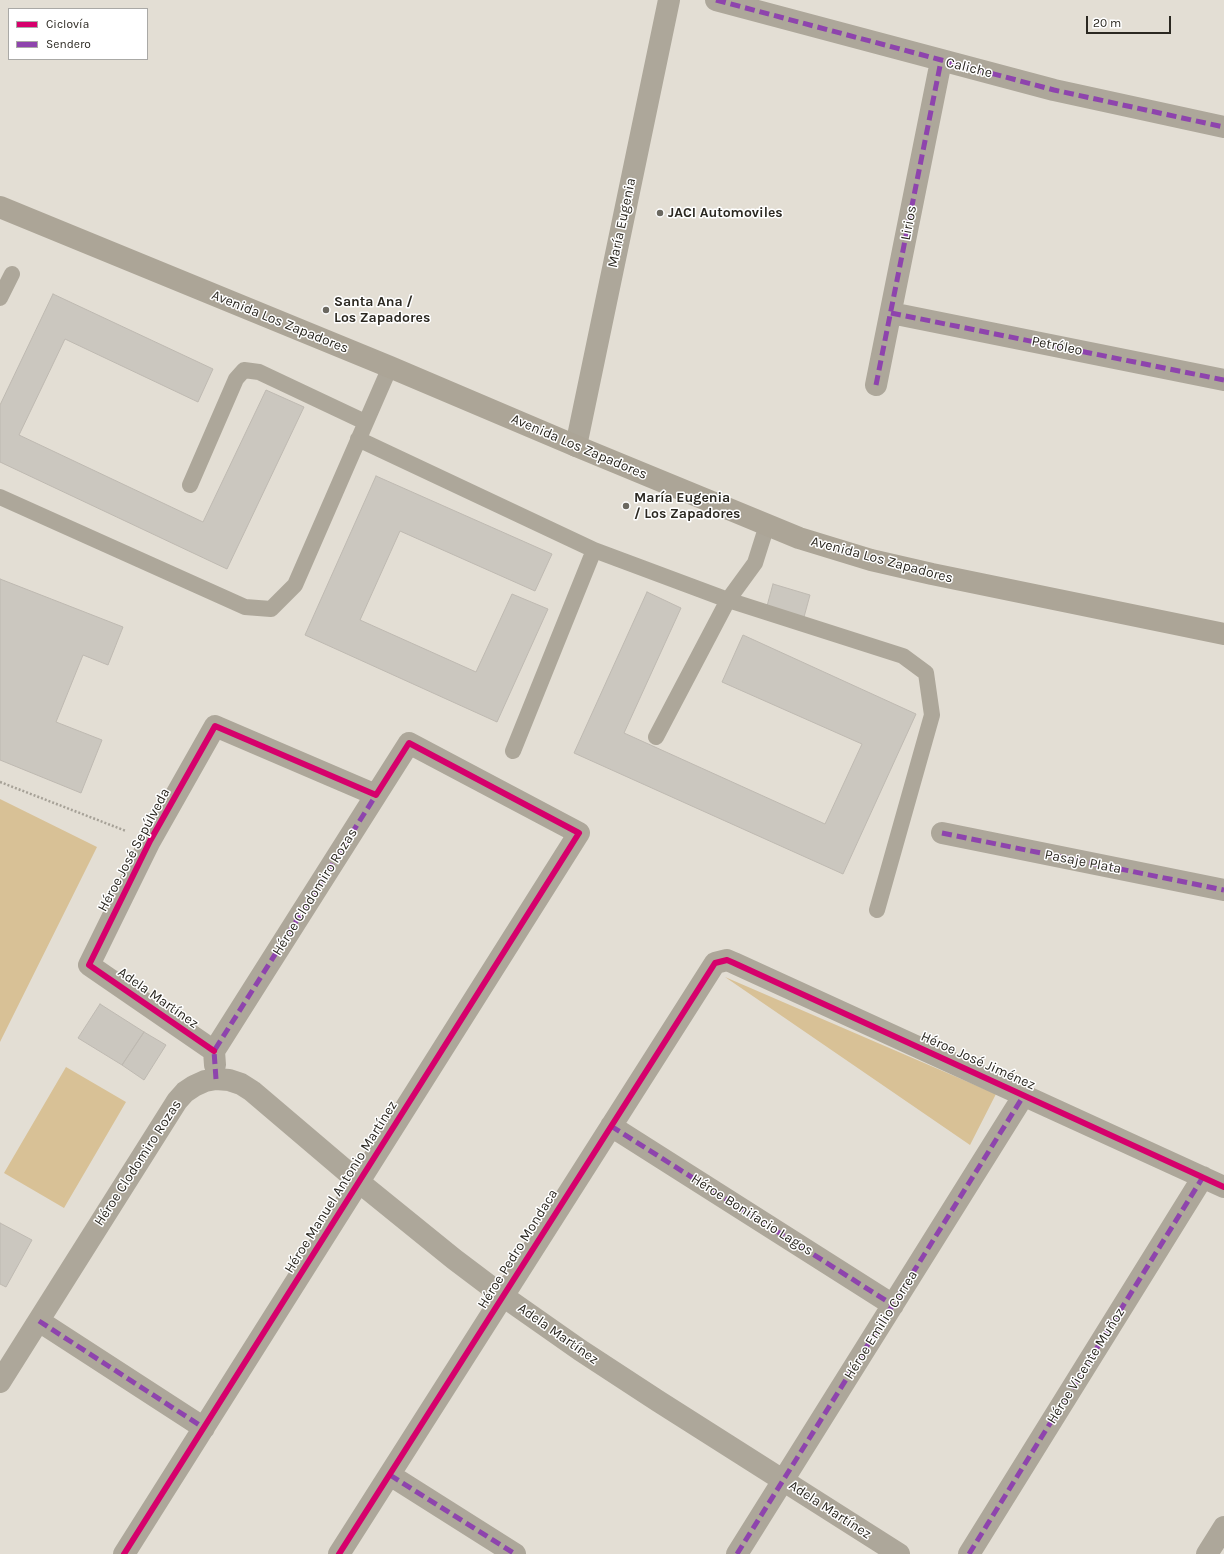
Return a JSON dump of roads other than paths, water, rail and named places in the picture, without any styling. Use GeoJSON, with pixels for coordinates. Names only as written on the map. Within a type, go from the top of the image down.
{"type":"FeatureCollection","features":[{"type":"Feature","properties":{"kind":"main road","name":"Avenida Los Zapadores"},"geometry":{"type":"LineString","coordinates":[[0,207],[390,367],[767,525],[832,549],[879,562],[932,574],[1224,634]]}},
{"type":"Feature","properties":{"kind":"street","name":"María Eugenia"},"geometry":{"type":"LineString","coordinates":[[576,446],[669,0]]}},
{"type":"Feature","properties":{"kind":"street","name":"Caliche"},"geometry":{"type":"LineString","coordinates":[[716,0],[1054,90],[1224,127]]}},
{"type":"Feature","properties":{"kind":"street","name":"Lirios"},"geometry":{"type":"LineString","coordinates":[[876,385],[941,61]]}},
{"type":"Feature","properties":{"kind":"street","name":"Petróleo"},"geometry":{"type":"LineString","coordinates":[[891,313],[1224,380]]}},
{"type":"Feature","properties":{"kind":"street","name":"Héroe José Sepúlveda"},"geometry":{"type":"LineString","coordinates":[[89,965],[150,841],[215,726],[376,795]]}},
{"type":"Feature","properties":{"kind":"street","name":"Héroe Clodomiro Rozas"},"geometry":{"type":"LineString","coordinates":[[214,1052],[409,743],[579,833]]}},
{"type":"Feature","properties":{"kind":"street","name":"Héroe Manuel Antonio Martínez"},"geometry":{"type":"LineString","coordinates":[[124,1554],[579,833]]}},
{"type":"Feature","properties":{"kind":"street","name":"Pasaje Plata"},"geometry":{"type":"LineString","coordinates":[[942,833],[1224,890]]}},
{"type":"Feature","properties":{"kind":"street","name":"Héroe José Jiménez"},"geometry":{"type":"LineString","coordinates":[[721,961],[727,960],[734,963],[1224,1187]]}},
{"type":"Feature","properties":{"kind":"street","name":"Héroe Pedro Mondaca"},"geometry":{"type":"LineString","coordinates":[[339,1554],[711,968],[715,963],[721,961]]}},
{"type":"Feature","properties":{"kind":"street","name":"Adela Martínez"},"geometry":{"type":"LineString","coordinates":[[89,965],[214,1052]]}},
{"type":"Feature","properties":{"kind":"street"},"geometry":{"type":"LineString","coordinates":[[214,1052],[216,1079]]}},
{"type":"Feature","properties":{"kind":"street","name":"Héroe Clodomiro Rozas"},"geometry":{"type":"LineString","coordinates":[[0,1381],[177,1101],[185,1092],[194,1086],[205,1081],[216,1079]]}},
{"type":"Feature","properties":{"kind":"street","name":"Adela Martínez"},"geometry":{"type":"LineString","coordinates":[[216,1079],[229,1080],[241,1084],[252,1091],[359,1182],[454,1259],[503,1296],[580,1350],[899,1554]]}},
{"type":"Feature","properties":{"kind":"street","name":"Héroe Emilio Correa"},"geometry":{"type":"LineString","coordinates":[[737,1554],[1024,1095]]}},
{"type":"Feature","properties":{"kind":"street","name":"Héroe Bonifacio Lagos"},"geometry":{"type":"LineString","coordinates":[[610,1126],[893,1305]]}},
{"type":"Feature","properties":{"kind":"street","name":"Héroe Vicente Muñoz"},"geometry":{"type":"LineString","coordinates":[[969,1554],[1203,1177]]}},
{"type":"Feature","properties":{"kind":"street"},"geometry":{"type":"LineString","coordinates":[[39,1321],[204,1428]]}},
{"type":"Feature","properties":{"kind":"street"},"geometry":{"type":"LineString","coordinates":[[390,1475],[515,1554]]}},
{"type":"Feature","properties":{"kind":"street"},"geometry":{"type":"LineString","coordinates":[[1207,1554],[1224,1527]]}},
{"type":"Feature","properties":{"kind":"lane"},"geometry":{"type":"LineString","coordinates":[[0,298],[12,274]]}},
{"type":"Feature","properties":{"kind":"lane"},"geometry":{"type":"LineString","coordinates":[[0,498],[245,607],[271,609],[295,585],[390,367]]}},
{"type":"Feature","properties":{"kind":"lane"},"geometry":{"type":"LineString","coordinates":[[190,485],[236,379],[244,370],[259,372],[365,422]]}},
{"type":"Feature","properties":{"kind":"lane"},"geometry":{"type":"LineString","coordinates":[[358,439],[594,550],[728,600],[903,656],[926,673],[932,715],[877,910]]}},
{"type":"Feature","properties":{"kind":"lane"},"geometry":{"type":"LineString","coordinates":[[656,737],[728,600],[755,563],[767,525]]}},
{"type":"Feature","properties":{"kind":"lane"},"geometry":{"type":"LineString","coordinates":[[513,751],[594,550]]}},
{"type":"Feature","properties":{"kind":"place","name":"JACI Automoviles"},"geometry":{"type":"Point","coordinates":[660,213]}},
{"type":"Feature","properties":{"kind":"place","name":"Santa Ana / Los Zapadores"},"geometry":{"type":"Point","coordinates":[326,310]}},
{"type":"Feature","properties":{"kind":"place","name":"María Eugenia / Los Zapadores"},"geometry":{"type":"Point","coordinates":[626,506]}}]}
